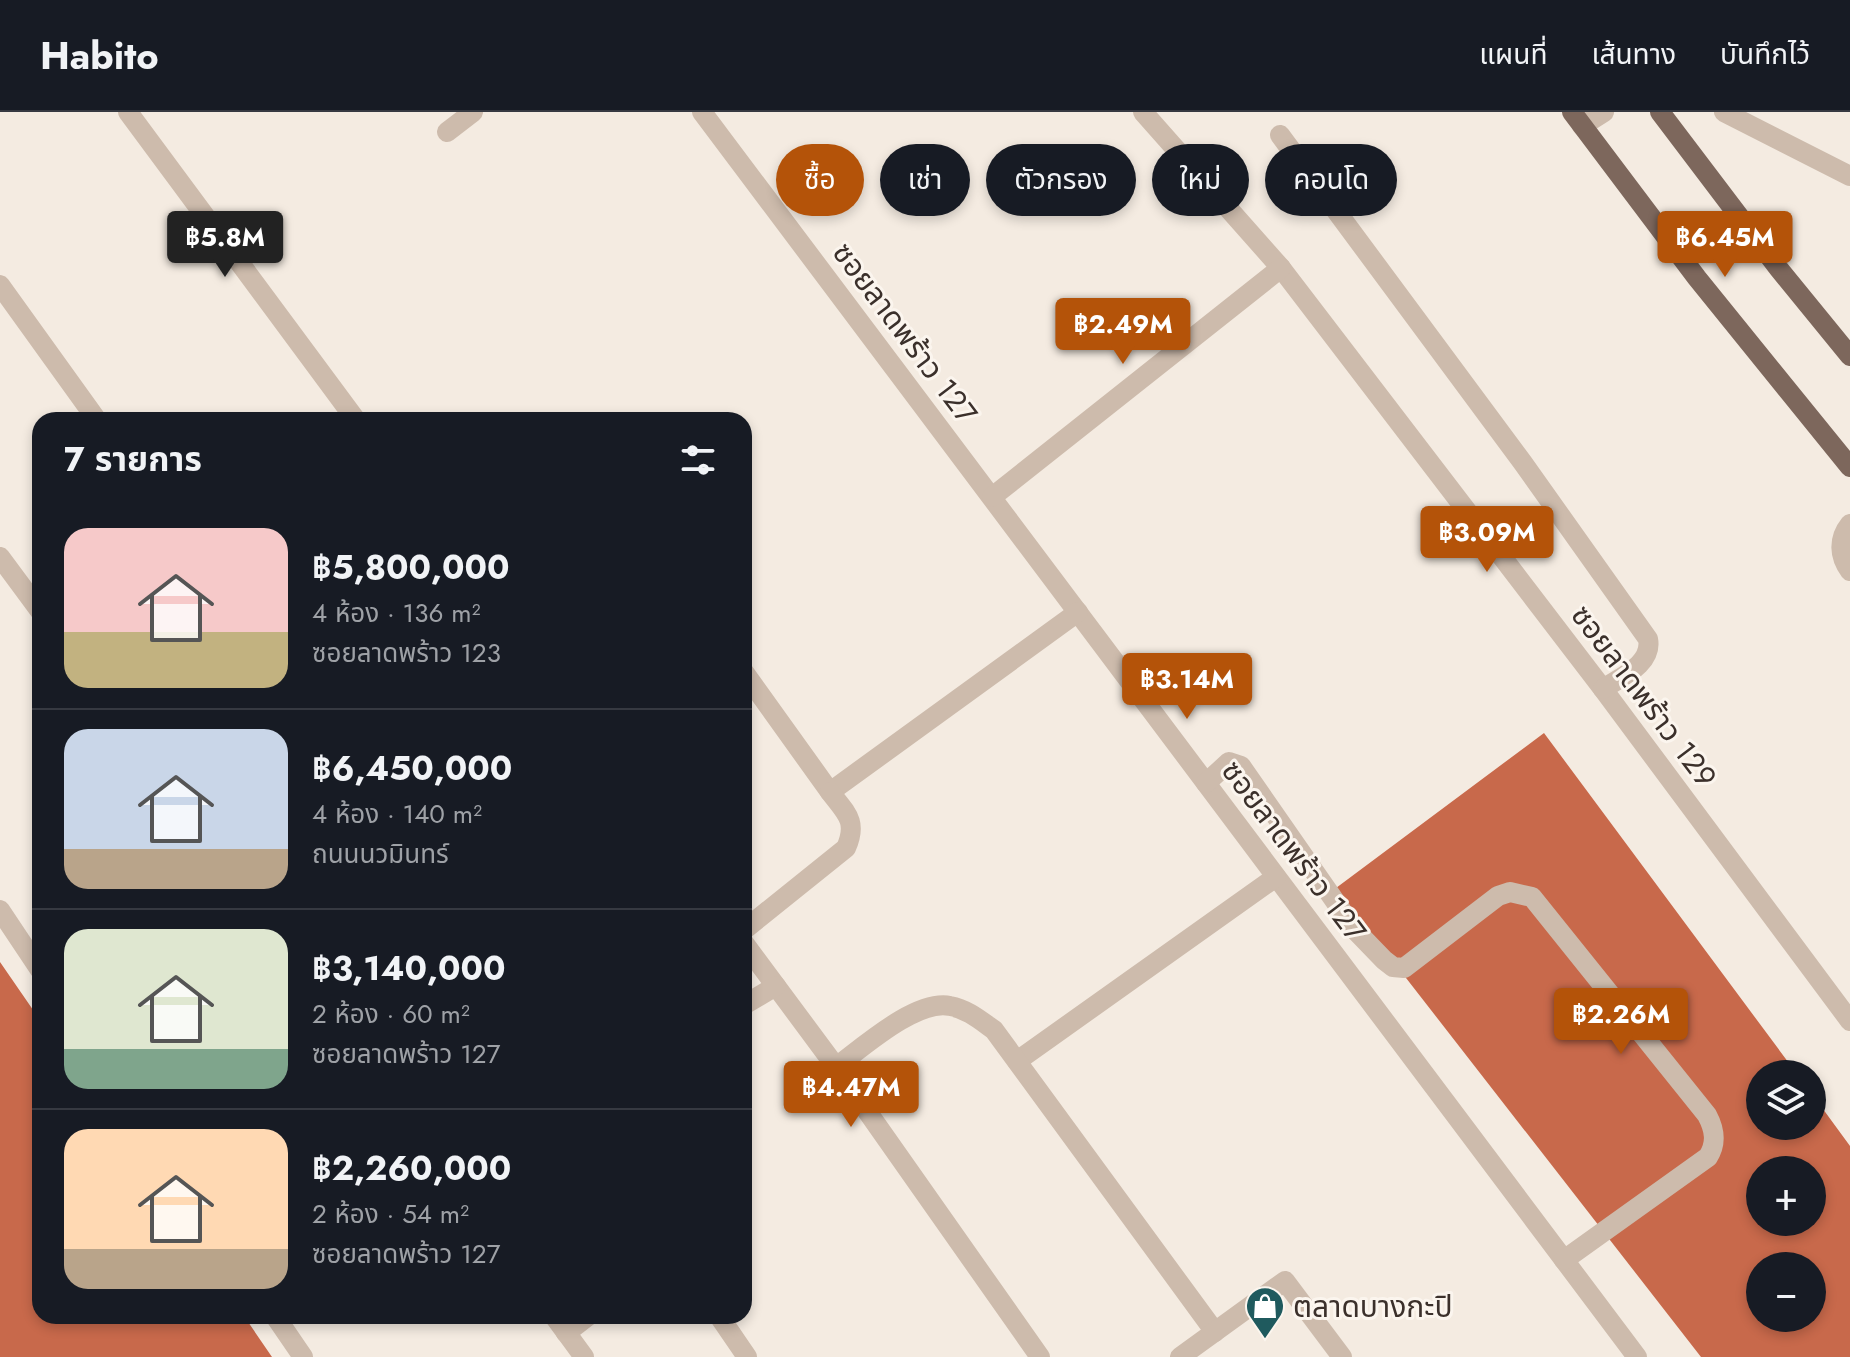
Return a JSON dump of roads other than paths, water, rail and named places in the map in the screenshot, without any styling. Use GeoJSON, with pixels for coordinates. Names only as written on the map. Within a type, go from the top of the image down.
{"type":"FeatureCollection","features":[{"type":"Feature","properties":{"kind":"main road"},"geometry":{"type":"LineString","coordinates":[[1660,112],[1779,269],[1850,356]]}},
{"type":"Feature","properties":{"kind":"main road"},"geometry":{"type":"LineString","coordinates":[[1577,119],[1697,278],[1850,467]]}},
{"type":"Feature","properties":{"kind":"street"},"geometry":{"type":"LineString","coordinates":[[128,112],[350,412]]}},
{"type":"Feature","properties":{"kind":"street"},"geometry":{"type":"LineString","coordinates":[[447,132],[473,112]]}},
{"type":"Feature","properties":{"kind":"street","name":"ซอยลาดพร้าว 127"},"geometry":{"type":"LineString","coordinates":[[702,112],[1637,1357]]}},
{"type":"Feature","properties":{"kind":"street","name":"ซอยลาดพร้าว 129"},"geometry":{"type":"LineString","coordinates":[[1143,112],[1281,268],[1603,689],[1850,1021]]}},
{"type":"Feature","properties":{"kind":"street"},"geometry":{"type":"LineString","coordinates":[[1577,119],[1604,112]]}},
{"type":"Feature","properties":{"kind":"street"},"geometry":{"type":"LineString","coordinates":[[1724,112],[1850,176]]}},
{"type":"Feature","properties":{"kind":"street"},"geometry":{"type":"LineString","coordinates":[[1280,135],[1523,463],[1648,639],[1650,649],[1645,659],[1603,689]]}},
{"type":"Feature","properties":{"kind":"street"},"geometry":{"type":"LineString","coordinates":[[992,497],[1281,268]]}},
{"type":"Feature","properties":{"kind":"street"},"geometry":{"type":"LineString","coordinates":[[0,285],[91,412]]}},
{"type":"Feature","properties":{"kind":"street"},"geometry":{"type":"LineString","coordinates":[[1850,524],[1844,531],[1841,545],[1842,560],[1850,571]]}},
{"type":"Feature","properties":{"kind":"street"},"geometry":{"type":"LineString","coordinates":[[0,557],[32,600]]}},
{"type":"Feature","properties":{"kind":"street"},"geometry":{"type":"LineString","coordinates":[[830,792],[1078,612]]}},
{"type":"Feature","properties":{"kind":"street"},"geometry":{"type":"LineString","coordinates":[[752,683],[852,821],[846,848],[752,924]]}},
{"type":"Feature","properties":{"kind":"street"},"geometry":{"type":"LineString","coordinates":[[1206,783],[1229,762],[1241,766],[1355,930],[1393,967],[1404,968],[1498,896],[1510,892],[1532,897],[1707,1115],[1713,1126],[1714,1139],[1714,1148],[1708,1157],[1564,1260]]}},
{"type":"Feature","properties":{"kind":"street"},"geometry":{"type":"LineString","coordinates":[[1017,1061],[1276,877]]}},
{"type":"Feature","properties":{"kind":"street"},"geometry":{"type":"LineString","coordinates":[[0,910],[32,958]]}},
{"type":"Feature","properties":{"kind":"street"},"geometry":{"type":"LineString","coordinates":[[752,954],[836,1067],[1040,1357]]}},
{"type":"Feature","properties":{"kind":"street"},"geometry":{"type":"LineString","coordinates":[[752,1000],[776,986]]}},
{"type":"Feature","properties":{"kind":"street"},"geometry":{"type":"LineString","coordinates":[[836,1067],[901,1020],[926,1008],[948,1005],[967,1012],[994,1030],[1215,1332]]}},
{"type":"Feature","properties":{"kind":"street"},"geometry":{"type":"LineString","coordinates":[[1180,1357],[1285,1281],[1342,1357]]}},
{"type":"Feature","properties":{"kind":"street"},"geometry":{"type":"LineString","coordinates":[[280,1324],[303,1357]]}},
{"type":"Feature","properties":{"kind":"street"},"geometry":{"type":"LineString","coordinates":[[560,1324],[584,1357]]}},
{"type":"Feature","properties":{"kind":"street"},"geometry":{"type":"LineString","coordinates":[[724,1324],[747,1357]]}},
{"type":"Feature","properties":{"kind":"place","name":"ตลาดบางกะปิ"},"geometry":{"type":"Point","coordinates":[1265,1340]}}]}
